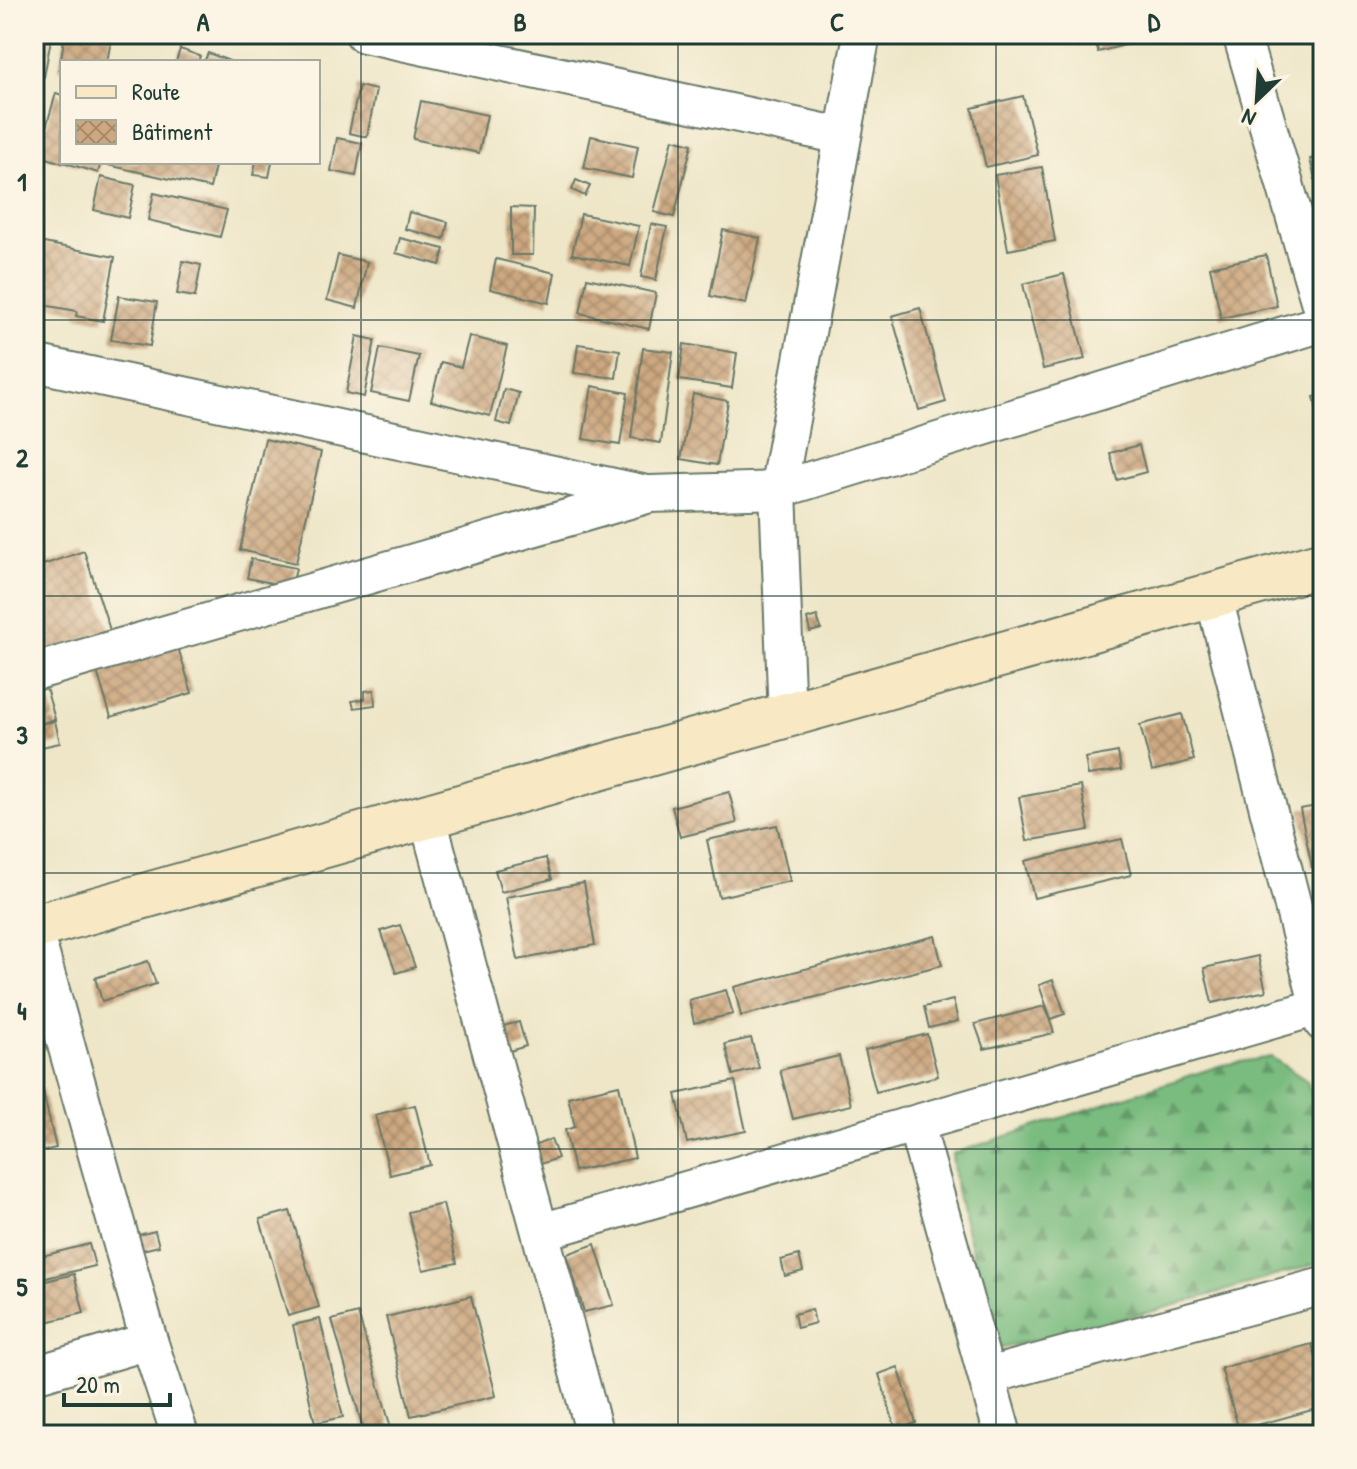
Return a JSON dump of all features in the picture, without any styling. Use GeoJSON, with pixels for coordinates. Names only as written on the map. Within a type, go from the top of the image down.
{"type":"FeatureCollection","features":[{"type":"Feature","properties":{"kind":"street"},"geometry":{"type":"LineString","coordinates":[[364,34],[842,136]]}},
{"type":"Feature","properties":{"kind":"street"},"geometry":{"type":"LineString","coordinates":[[787,717],[778,490],[862,34]]}},
{"type":"Feature","properties":{"kind":"street"},"geometry":{"type":"LineString","coordinates":[[1241,34],[1323,314]]}},
{"type":"Feature","properties":{"kind":"street"},"geometry":{"type":"LineString","coordinates":[[34,363],[650,494],[778,490],[1323,323]]}},
{"type":"Feature","properties":{"kind":"street"},"geometry":{"type":"LineString","coordinates":[[34,672],[650,494]]}},
{"type":"Feature","properties":{"kind":"street"},"geometry":{"type":"LineString","coordinates":[[180,1435],[149,1341],[34,928],[1323,564]]}},
{"type":"Feature","properties":{"kind":"street"},"geometry":{"type":"LineString","coordinates":[[541,1232],[916,1125],[1321,1015],[1213,594]]}},
{"type":"Feature","properties":{"kind":"street"},"geometry":{"type":"LineString","coordinates":[[428,819],[595,1435]]}},
{"type":"Feature","properties":{"kind":"street"},"geometry":{"type":"LineString","coordinates":[[916,1125],[1003,1435]]}},
{"type":"Feature","properties":{"kind":"street"},"geometry":{"type":"LineString","coordinates":[[987,1376],[1323,1286]]}},
{"type":"Feature","properties":{"kind":"street"},"geometry":{"type":"LineString","coordinates":[[34,1375],[149,1341]]}},
{"type":"Feature","properties":{"kind":"green space"},"geometry":{"type":"Polygon","coordinates":[[[1271,1057],[1307,1081],[1323,1126],[1323,1262],[1158,1310],[998,1349],[956,1191],[952,1154],[1222,1065],[1271,1057]]]}},
{"type":"Feature","properties":{"kind":"building"},"geometry":{"type":"Polygon","coordinates":[[[65,34],[112,35],[107,60],[61,60],[65,34]]]}},
{"type":"Feature","properties":{"kind":"building"},"geometry":{"type":"Polygon","coordinates":[[[1130,34],[1132,43],[1098,52],[1096,41],[1130,34]]]}},
{"type":"Feature","properties":{"kind":"building"},"geometry":{"type":"Polygon","coordinates":[[[34,36],[51,39],[44,77],[34,75],[34,36]]]}},
{"type":"Feature","properties":{"kind":"building"},"geometry":{"type":"Polygon","coordinates":[[[180,49],[200,56],[199,60],[177,60],[180,49]]]}},
{"type":"Feature","properties":{"kind":"building"},"geometry":{"type":"Polygon","coordinates":[[[208,53],[227,60],[205,60],[208,53]]]}},
{"type":"Feature","properties":{"kind":"building"},"geometry":{"type":"Polygon","coordinates":[[[359,86],[376,90],[367,137],[349,133],[359,86]]]}},
{"type":"Feature","properties":{"kind":"building"},"geometry":{"type":"Polygon","coordinates":[[[56,93],[60,94],[60,162],[38,155],[56,93]]]}},
{"type":"Feature","properties":{"kind":"building"},"geometry":{"type":"Polygon","coordinates":[[[1023,96],[1038,155],[986,167],[972,108],[1023,96]]]}},
{"type":"Feature","properties":{"kind":"building"},"geometry":{"type":"Polygon","coordinates":[[[421,101],[487,115],[479,153],[413,139],[421,101]]]}},
{"type":"Feature","properties":{"kind":"building"},"geometry":{"type":"Polygon","coordinates":[[[591,136],[638,146],[632,178],[584,168],[591,136]]]}},
{"type":"Feature","properties":{"kind":"building"},"geometry":{"type":"Polygon","coordinates":[[[337,138],[362,143],[356,176],[331,171],[337,138]]]}},
{"type":"Feature","properties":{"kind":"building"},"geometry":{"type":"Polygon","coordinates":[[[673,139],[692,144],[674,217],[654,212],[673,139]]]}},
{"type":"Feature","properties":{"kind":"building"},"geometry":{"type":"Polygon","coordinates":[[[1323,156],[1323,207],[1322,207],[1310,159],[1323,156]]]}},
{"type":"Feature","properties":{"kind":"building"},"geometry":{"type":"Polygon","coordinates":[[[69,164],[100,164],[98,173],[69,164]]]}},
{"type":"Feature","properties":{"kind":"building"},"geometry":{"type":"Polygon","coordinates":[[[108,164],[216,164],[210,188],[108,164]]]}},
{"type":"Feature","properties":{"kind":"building"},"geometry":{"type":"Polygon","coordinates":[[[256,164],[272,164],[269,177],[253,175],[256,164]]]}},
{"type":"Feature","properties":{"kind":"building"},"geometry":{"type":"Polygon","coordinates":[[[1042,167],[1055,241],[1008,250],[995,175],[1042,167]]]}},
{"type":"Feature","properties":{"kind":"building"},"geometry":{"type":"Polygon","coordinates":[[[101,177],[135,185],[128,218],[94,210],[101,177]]]}},
{"type":"Feature","properties":{"kind":"building"},"geometry":{"type":"Polygon","coordinates":[[[576,180],[590,186],[585,196],[572,190],[576,180]]]}},
{"type":"Feature","properties":{"kind":"building"},"geometry":{"type":"Polygon","coordinates":[[[154,193],[227,210],[220,237],[148,220],[154,193]]]}},
{"type":"Feature","properties":{"kind":"building"},"geometry":{"type":"Polygon","coordinates":[[[511,207],[534,208],[533,255],[511,255],[511,207]]]}},
{"type":"Feature","properties":{"kind":"building"},"geometry":{"type":"Polygon","coordinates":[[[409,212],[448,222],[444,239],[405,229],[409,212]]]}},
{"type":"Feature","properties":{"kind":"building"},"geometry":{"type":"Polygon","coordinates":[[[581,214],[639,226],[630,266],[572,254],[581,214]]]}},
{"type":"Feature","properties":{"kind":"building"},"geometry":{"type":"Polygon","coordinates":[[[651,224],[667,227],[656,280],[641,277],[651,224]]]}},
{"type":"Feature","properties":{"kind":"building"},"geometry":{"type":"Polygon","coordinates":[[[723,230],[760,238],[746,304],[710,296],[723,230]]]}},
{"type":"Feature","properties":{"kind":"building"},"geometry":{"type":"Polygon","coordinates":[[[400,238],[444,249],[440,265],[396,253],[400,238]]]}},
{"type":"Feature","properties":{"kind":"building"},"geometry":{"type":"Polygon","coordinates":[[[34,241],[115,257],[103,321],[76,316],[77,311],[43,305],[42,309],[34,308],[34,241]]]}},
{"type":"Feature","properties":{"kind":"building"},"geometry":{"type":"Polygon","coordinates":[[[338,255],[367,262],[357,308],[327,300],[338,255]]]}},
{"type":"Feature","properties":{"kind":"building"},"geometry":{"type":"Polygon","coordinates":[[[1266,255],[1277,306],[1221,318],[1210,267],[1266,255]]]}},
{"type":"Feature","properties":{"kind":"building"},"geometry":{"type":"Polygon","coordinates":[[[496,259],[555,273],[549,303],[490,289],[496,259]]]}},
{"type":"Feature","properties":{"kind":"building"},"geometry":{"type":"Polygon","coordinates":[[[183,261],[201,265],[195,297],[177,294],[183,261]]]}},
{"type":"Feature","properties":{"kind":"building"},"geometry":{"type":"Polygon","coordinates":[[[1064,274],[1085,359],[1043,369],[1023,284],[1064,274]]]}},
{"type":"Feature","properties":{"kind":"building"},"geometry":{"type":"Polygon","coordinates":[[[587,278],[656,293],[649,329],[580,313],[587,278]]]}},
{"type":"Feature","properties":{"kind":"building"},"geometry":{"type":"Polygon","coordinates":[[[119,296],[157,302],[150,346],[111,340],[119,296]]]}},
{"type":"Feature","properties":{"kind":"building"},"geometry":{"type":"Polygon","coordinates":[[[920,308],[946,402],[919,410],[892,316],[920,308]]]}},
{"type":"Feature","properties":{"kind":"building"},"geometry":{"type":"Polygon","coordinates":[[[357,336],[375,340],[364,397],[346,393],[357,336]]]}},
{"type":"Feature","properties":{"kind":"building"},"geometry":{"type":"Polygon","coordinates":[[[469,336],[507,346],[490,416],[431,401],[441,362],[461,367],[469,336]]]}},
{"type":"Feature","properties":{"kind":"building"},"geometry":{"type":"Polygon","coordinates":[[[578,344],[620,350],[616,378],[574,373],[578,344]]]}},
{"type":"Feature","properties":{"kind":"building"},"geometry":{"type":"Polygon","coordinates":[[[684,344],[737,353],[732,388],[679,380],[684,344]]]}},
{"type":"Feature","properties":{"kind":"building"},"geometry":{"type":"Polygon","coordinates":[[[380,348],[419,356],[409,401],[371,393],[380,348]]]}},
{"type":"Feature","properties":{"kind":"building"},"geometry":{"type":"Polygon","coordinates":[[[643,348],[673,352],[661,443],[631,438],[643,348]]]}},
{"type":"Feature","properties":{"kind":"building"},"geometry":{"type":"Polygon","coordinates":[[[592,386],[628,393],[620,445],[583,439],[592,386]]]}},
{"type":"Feature","properties":{"kind":"building"},"geometry":{"type":"Polygon","coordinates":[[[504,389],[519,393],[511,426],[496,422],[504,389]]]}},
{"type":"Feature","properties":{"kind":"building"},"geometry":{"type":"Polygon","coordinates":[[[693,394],[728,401],[717,465],[681,459],[693,394]]]}},
{"type":"Feature","properties":{"kind":"building"},"geometry":{"type":"Polygon","coordinates":[[[1323,395],[1323,418],[1319,419],[1314,397],[1323,395]]]}},
{"type":"Feature","properties":{"kind":"building"},"geometry":{"type":"Polygon","coordinates":[[[265,439],[321,452],[296,563],[240,550],[265,439]]]}},
{"type":"Feature","properties":{"kind":"building"},"geometry":{"type":"Polygon","coordinates":[[[1139,445],[1146,472],[1117,480],[1110,453],[1139,445]]]}},
{"type":"Feature","properties":{"kind":"building"},"geometry":{"type":"Polygon","coordinates":[[[84,551],[110,630],[34,656],[34,568],[84,551]]]}},
{"type":"Feature","properties":{"kind":"building"},"geometry":{"type":"Polygon","coordinates":[[[251,559],[296,568],[292,587],[247,578],[251,559]]]}},
{"type":"Feature","properties":{"kind":"building"},"geometry":{"type":"Polygon","coordinates":[[[817,616],[821,629],[810,632],[807,619],[817,616]]]}},
{"type":"Feature","properties":{"kind":"building"},"geometry":{"type":"Polygon","coordinates":[[[176,641],[192,693],[111,717],[95,665],[176,641]]]}},
{"type":"Feature","properties":{"kind":"building"},"geometry":{"type":"Polygon","coordinates":[[[46,688],[55,719],[40,724],[55,721],[60,743],[37,748],[34,692],[46,688]]]}},
{"type":"Feature","properties":{"kind":"building"},"geometry":{"type":"Polygon","coordinates":[[[374,690],[375,705],[354,708],[352,701],[365,699],[365,691],[374,690]]]}},
{"type":"Feature","properties":{"kind":"building"},"geometry":{"type":"Polygon","coordinates":[[[1182,714],[1194,760],[1152,771],[1140,725],[1182,714]]]}},
{"type":"Feature","properties":{"kind":"building"},"geometry":{"type":"Polygon","coordinates":[[[1118,752],[1121,770],[1088,775],[1085,758],[1118,752]]]}},
{"type":"Feature","properties":{"kind":"building"},"geometry":{"type":"Polygon","coordinates":[[[1081,786],[1089,830],[1027,841],[1019,797],[1081,786]]]}},
{"type":"Feature","properties":{"kind":"building"},"geometry":{"type":"Polygon","coordinates":[[[729,792],[737,823],[680,837],[672,807],[729,792]]]}},
{"type":"Feature","properties":{"kind":"building"},"geometry":{"type":"Polygon","coordinates":[[[1323,805],[1323,865],[1312,867],[1300,809],[1323,805]]]}},
{"type":"Feature","properties":{"kind":"building"},"geometry":{"type":"Polygon","coordinates":[[[777,825],[790,881],[719,897],[707,840],[777,825]]]}},
{"type":"Feature","properties":{"kind":"building"},"geometry":{"type":"Polygon","coordinates":[[[1122,839],[1131,875],[1034,898],[1025,861],[1122,839]]]}},
{"type":"Feature","properties":{"kind":"building"},"geometry":{"type":"Polygon","coordinates":[[[546,858],[552,879],[501,892],[495,870],[546,858]]]}},
{"type":"Feature","properties":{"kind":"building"},"geometry":{"type":"Polygon","coordinates":[[[584,883],[595,945],[518,960],[506,897],[584,883]]]}},
{"type":"Feature","properties":{"kind":"building"},"geometry":{"type":"Polygon","coordinates":[[[400,925],[415,967],[396,973],[381,931],[400,925]]]}},
{"type":"Feature","properties":{"kind":"building"},"geometry":{"type":"Polygon","coordinates":[[[935,936],[942,965],[741,1016],[734,987],[935,936]]]}},
{"type":"Feature","properties":{"kind":"building"},"geometry":{"type":"Polygon","coordinates":[[[1258,956],[1266,991],[1212,1003],[1204,968],[1258,956]]]}},
{"type":"Feature","properties":{"kind":"building"},"geometry":{"type":"Polygon","coordinates":[[[148,961],[156,984],[102,1001],[95,978],[148,961]]]}},
{"type":"Feature","properties":{"kind":"building"},"geometry":{"type":"Polygon","coordinates":[[[1053,980],[1065,1014],[1051,1019],[1039,985],[1053,980]]]}},
{"type":"Feature","properties":{"kind":"building"},"geometry":{"type":"Polygon","coordinates":[[[726,990],[733,1014],[694,1023],[689,1000],[726,990]]]}},
{"type":"Feature","properties":{"kind":"building"},"geometry":{"type":"Polygon","coordinates":[[[953,1000],[958,1021],[929,1028],[924,1007],[953,1000]]]}},
{"type":"Feature","properties":{"kind":"building"},"geometry":{"type":"Polygon","coordinates":[[[1045,1006],[1054,1033],[984,1049],[975,1024],[1045,1006]]]}},
{"type":"Feature","properties":{"kind":"building"},"geometry":{"type":"Polygon","coordinates":[[[519,1022],[526,1046],[510,1051],[503,1026],[519,1022]]]}},
{"type":"Feature","properties":{"kind":"building"},"geometry":{"type":"Polygon","coordinates":[[[927,1034],[938,1076],[876,1092],[865,1050],[927,1034]]]}},
{"type":"Feature","properties":{"kind":"building"},"geometry":{"type":"Polygon","coordinates":[[[751,1038],[759,1068],[733,1075],[725,1044],[751,1038]]]}},
{"type":"Feature","properties":{"kind":"building"},"geometry":{"type":"Polygon","coordinates":[[[839,1056],[851,1105],[793,1119],[780,1070],[839,1056]]]}},
{"type":"Feature","properties":{"kind":"building"},"geometry":{"type":"Polygon","coordinates":[[[735,1081],[746,1131],[687,1143],[676,1094],[735,1081]]]}},
{"type":"Feature","properties":{"kind":"building"},"geometry":{"type":"Polygon","coordinates":[[[619,1085],[635,1158],[574,1171],[565,1130],[575,1127],[568,1097],[619,1085]]]}},
{"type":"Feature","properties":{"kind":"building"},"geometry":{"type":"Polygon","coordinates":[[[42,1088],[56,1148],[34,1153],[34,1091],[42,1088]]]}},
{"type":"Feature","properties":{"kind":"building"},"geometry":{"type":"Polygon","coordinates":[[[415,1105],[430,1165],[390,1175],[375,1115],[415,1105]]]}},
{"type":"Feature","properties":{"kind":"building"},"geometry":{"type":"Polygon","coordinates":[[[551,1139],[558,1158],[535,1166],[529,1148],[551,1139]]]}},
{"type":"Feature","properties":{"kind":"building"},"geometry":{"type":"Polygon","coordinates":[[[443,1204],[457,1263],[423,1270],[408,1212],[443,1204]]]}},
{"type":"Feature","properties":{"kind":"building"},"geometry":{"type":"Polygon","coordinates":[[[290,1211],[319,1307],[288,1316],[260,1219],[290,1211]]]}},
{"type":"Feature","properties":{"kind":"building"},"geometry":{"type":"Polygon","coordinates":[[[155,1231],[159,1246],[138,1251],[134,1236],[155,1231]]]}},
{"type":"Feature","properties":{"kind":"building"},"geometry":{"type":"Polygon","coordinates":[[[89,1244],[95,1266],[34,1281],[34,1258],[89,1244]]]}},
{"type":"Feature","properties":{"kind":"building"},"geometry":{"type":"Polygon","coordinates":[[[595,1244],[614,1305],[584,1312],[567,1254],[595,1244]]]}},
{"type":"Feature","properties":{"kind":"building"},"geometry":{"type":"Polygon","coordinates":[[[799,1255],[803,1271],[785,1276],[781,1260],[799,1255]]]}},
{"type":"Feature","properties":{"kind":"building"},"geometry":{"type":"Polygon","coordinates":[[[74,1274],[84,1313],[34,1325],[34,1284],[74,1274]]]}},
{"type":"Feature","properties":{"kind":"building"},"geometry":{"type":"Polygon","coordinates":[[[471,1296],[496,1396],[411,1416],[386,1317],[471,1296]]]}},
{"type":"Feature","properties":{"kind":"building"},"geometry":{"type":"Polygon","coordinates":[[[812,1309],[815,1323],[797,1328],[794,1314],[812,1309]]]}},
{"type":"Feature","properties":{"kind":"building"},"geometry":{"type":"Polygon","coordinates":[[[358,1313],[393,1435],[365,1435],[332,1320],[358,1313]]]}},
{"type":"Feature","properties":{"kind":"building"},"geometry":{"type":"Polygon","coordinates":[[[320,1319],[343,1417],[315,1423],[293,1325],[320,1319]]]}},
{"type":"Feature","properties":{"kind":"building"},"geometry":{"type":"Polygon","coordinates":[[[1312,1344],[1323,1382],[1323,1407],[1239,1430],[1221,1368],[1312,1344]]]}},
{"type":"Feature","properties":{"kind":"building"},"geometry":{"type":"Polygon","coordinates":[[[898,1367],[916,1423],[896,1430],[879,1374],[898,1367]]]}}]}
